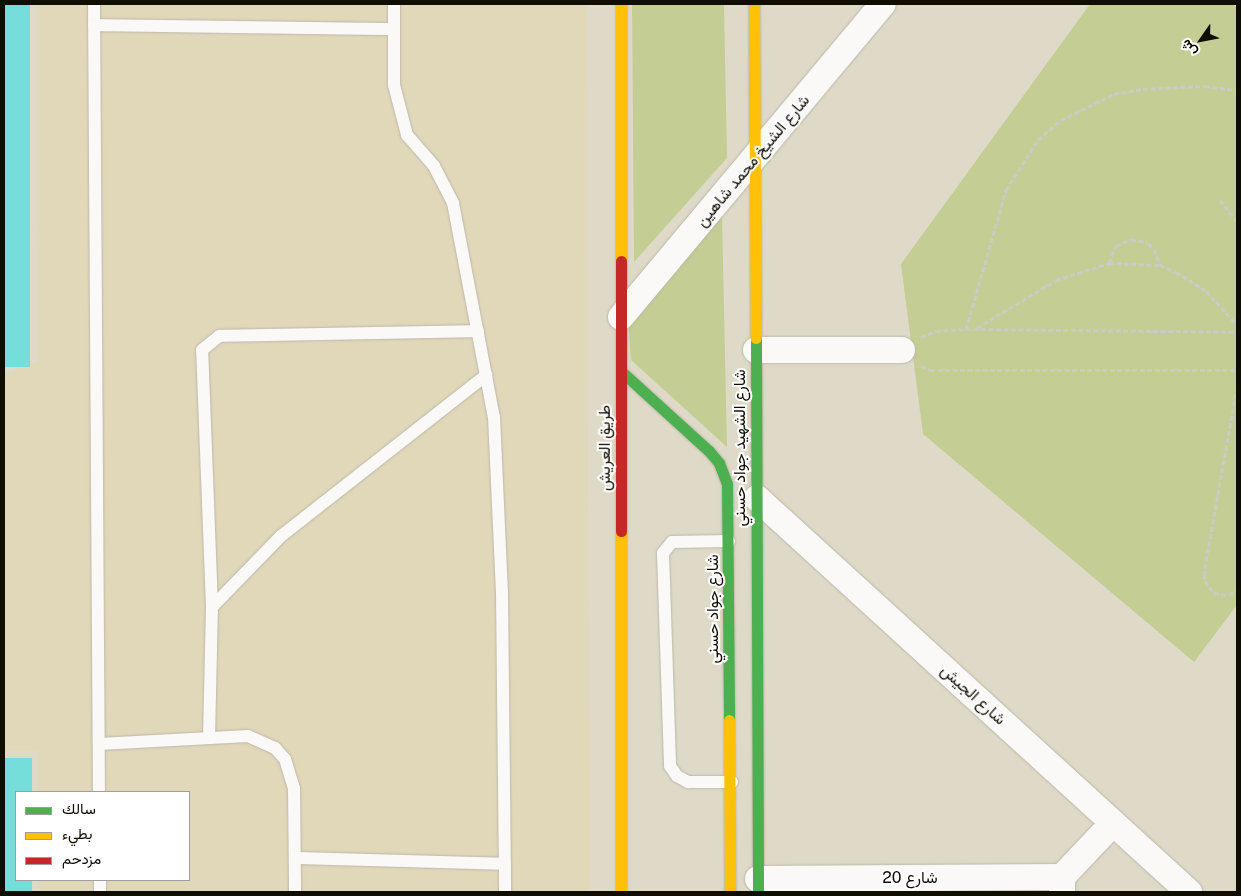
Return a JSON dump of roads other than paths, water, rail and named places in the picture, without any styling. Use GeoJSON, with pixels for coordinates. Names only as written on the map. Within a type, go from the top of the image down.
{"type":"FeatureCollection","features":[{"type":"Feature","properties":{"kind":"street","name":"طريق العريش"},"geometry":{"type":"LineString","coordinates":[[621,4],[621,892]]}},
{"type":"Feature","properties":{"kind":"street","name":"شارع الشهيد جواد حسني"},"geometry":{"type":"LineString","coordinates":[[754,4],[758,886]]}},
{"type":"Feature","properties":{"kind":"street","name":"شارع الشيخ محمد شاهين"},"geometry":{"type":"LineString","coordinates":[[622,317],[883,4]]}},
{"type":"Feature","properties":{"kind":"street"},"geometry":{"type":"LineString","coordinates":[[756,350],[902,350]]}},
{"type":"Feature","properties":{"kind":"street","name":"شارع جواد حسني"},"geometry":{"type":"LineString","coordinates":[[621,371],[719,463],[729,491],[730,892]]}},
{"type":"Feature","properties":{"kind":"street","name":"شارع الجيش"},"geometry":{"type":"LineString","coordinates":[[757,498],[1189,892]]}},
{"type":"Feature","properties":{"kind":"street"},"geometry":{"type":"LineString","coordinates":[[1062,885],[1113,823]]}},
{"type":"Feature","properties":{"kind":"street","name":"شارع 20"},"geometry":{"type":"LineString","coordinates":[[758,886],[1062,885]]}},
{"type":"Feature","properties":{"kind":"lane"},"geometry":{"type":"LineString","coordinates":[[94,4],[99,791]]}},
{"type":"Feature","properties":{"kind":"lane"},"geometry":{"type":"LineString","coordinates":[[394,4],[394,85],[408,135],[434,166],[453,203],[494,417],[502,593],[505,892]]}},
{"type":"Feature","properties":{"kind":"lane"},"geometry":{"type":"LineString","coordinates":[[94,25],[394,29]]}},
{"type":"Feature","properties":{"kind":"lane"},"geometry":{"type":"LineString","coordinates":[[210,738],[212,606],[200,357],[206,344],[219,336],[478,331]]}},
{"type":"Feature","properties":{"kind":"lane"},"geometry":{"type":"LineString","coordinates":[[212,606],[281,536],[486,375]]}},
{"type":"Feature","properties":{"kind":"lane"},"geometry":{"type":"LineString","coordinates":[[729,541],[672,542],[663,553],[670,766],[677,776],[688,782],[757,783]]}},
{"type":"Feature","properties":{"kind":"lane"},"geometry":{"type":"LineString","coordinates":[[98,744],[248,736],[262,740],[285,759],[294,788],[295,892]]}},
{"type":"Feature","properties":{"kind":"lane"},"geometry":{"type":"LineString","coordinates":[[294,858],[505,864]]}},
{"type":"Feature","properties":{"kind":"water"},"geometry":{"type":"Polygon","coordinates":[[[4,4],[30,4],[30,367],[4,367],[4,4]]]}},
{"type":"Feature","properties":{"kind":"water"},"geometry":{"type":"Polygon","coordinates":[[[4,758],[32,758],[32,791],[15,791],[15,881],[32,881],[32,892],[4,892],[4,758]]]}}]}
